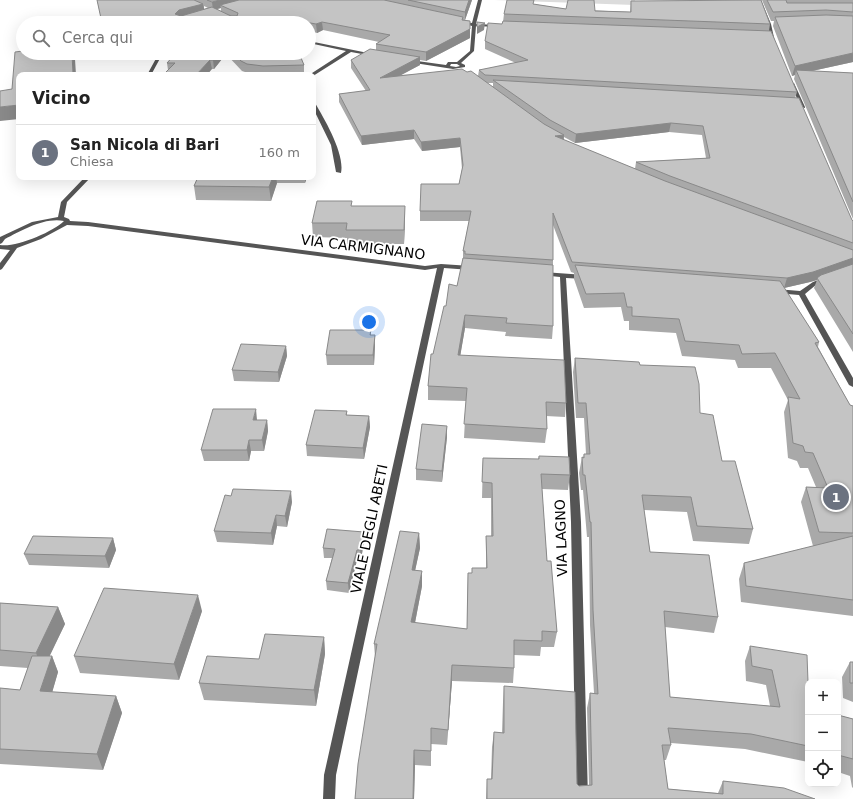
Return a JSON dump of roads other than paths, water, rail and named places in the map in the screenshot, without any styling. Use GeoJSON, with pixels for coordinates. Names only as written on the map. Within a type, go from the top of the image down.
{"type":"FeatureCollection","features":[{"type":"Feature","properties":{"kind":"street"},"geometry":{"type":"LineString","coordinates":[[406,60],[450,68],[459,65],[472,51],[474,25],[480,0]]}},
{"type":"Feature","properties":{"kind":"street"},"geometry":{"type":"LineString","coordinates":[[759,0],[778,49]]}},
{"type":"Feature","properties":{"kind":"street"},"geometry":{"type":"LineString","coordinates":[[763,8],[768,8]]}},
{"type":"Feature","properties":{"kind":"street"},"geometry":{"type":"LineString","coordinates":[[459,21],[474,25],[502,26]]}},
{"type":"Feature","properties":{"kind":"street"},"geometry":{"type":"LineString","coordinates":[[769,24],[777,24]]}},
{"type":"Feature","properties":{"kind":"street"},"geometry":{"type":"LineString","coordinates":[[764,36],[772,36]]}},
{"type":"Feature","properties":{"kind":"street"},"geometry":{"type":"LineString","coordinates":[[316,44],[377,56]]}},
{"type":"Feature","properties":{"kind":"street"},"geometry":{"type":"LineString","coordinates":[[316,72],[349,51]]}},
{"type":"Feature","properties":{"kind":"street"},"geometry":{"type":"LineString","coordinates":[[151,72],[157,60]]}},
{"type":"Feature","properties":{"kind":"street"},"geometry":{"type":"LineString","coordinates":[[459,65],[466,72]]}},
{"type":"Feature","properties":{"kind":"street"},"geometry":{"type":"LineString","coordinates":[[789,76],[804,111]]}},
{"type":"Feature","properties":{"kind":"street"},"geometry":{"type":"LineString","coordinates":[[793,103],[801,104]]}},
{"type":"Feature","properties":{"kind":"street"},"geometry":{"type":"LineString","coordinates":[[316,109],[334,145],[338,160],[339,172]]}},
{"type":"Feature","properties":{"kind":"street"},"geometry":{"type":"LineString","coordinates":[[61,217],[64,202],[85,180]]}},
{"type":"Feature","properties":{"kind":"street"},"geometry":{"type":"LineString","coordinates":[[0,247],[5,249],[14,248],[60,227],[66,223],[67,220],[61,217],[52,218],[1,239]]}},
{"type":"Feature","properties":{"kind":"street","name":"VIA CARMIGNANO"},"geometry":{"type":"LineString","coordinates":[[66,223],[88,224],[425,268],[441,266],[479,269]]}},
{"type":"Feature","properties":{"kind":"street"},"geometry":{"type":"LineString","coordinates":[[0,268],[14,248]]}},
{"type":"Feature","properties":{"kind":"street","name":"VIALE DEGLI ABETI"},"geometry":{"type":"LineString","coordinates":[[329,799],[330,775],[441,266]]}},
{"type":"Feature","properties":{"kind":"street"},"geometry":{"type":"LineString","coordinates":[[532,273],[595,278]]}},
{"type":"Feature","properties":{"kind":"street","name":"VIA LAGNO"},"geometry":{"type":"LineString","coordinates":[[563,276],[576,522],[582,799]]}},
{"type":"Feature","properties":{"kind":"street"},"geometry":{"type":"LineString","coordinates":[[769,290],[801,293],[815,283],[834,276]]}},
{"type":"Feature","properties":{"kind":"street"},"geometry":{"type":"LineString","coordinates":[[801,293],[853,385]]}},
{"type":"Feature","properties":{"kind":"place","name":"San Nicola di Bari"},"geometry":{"type":"Point","coordinates":[836,497]}}]}
